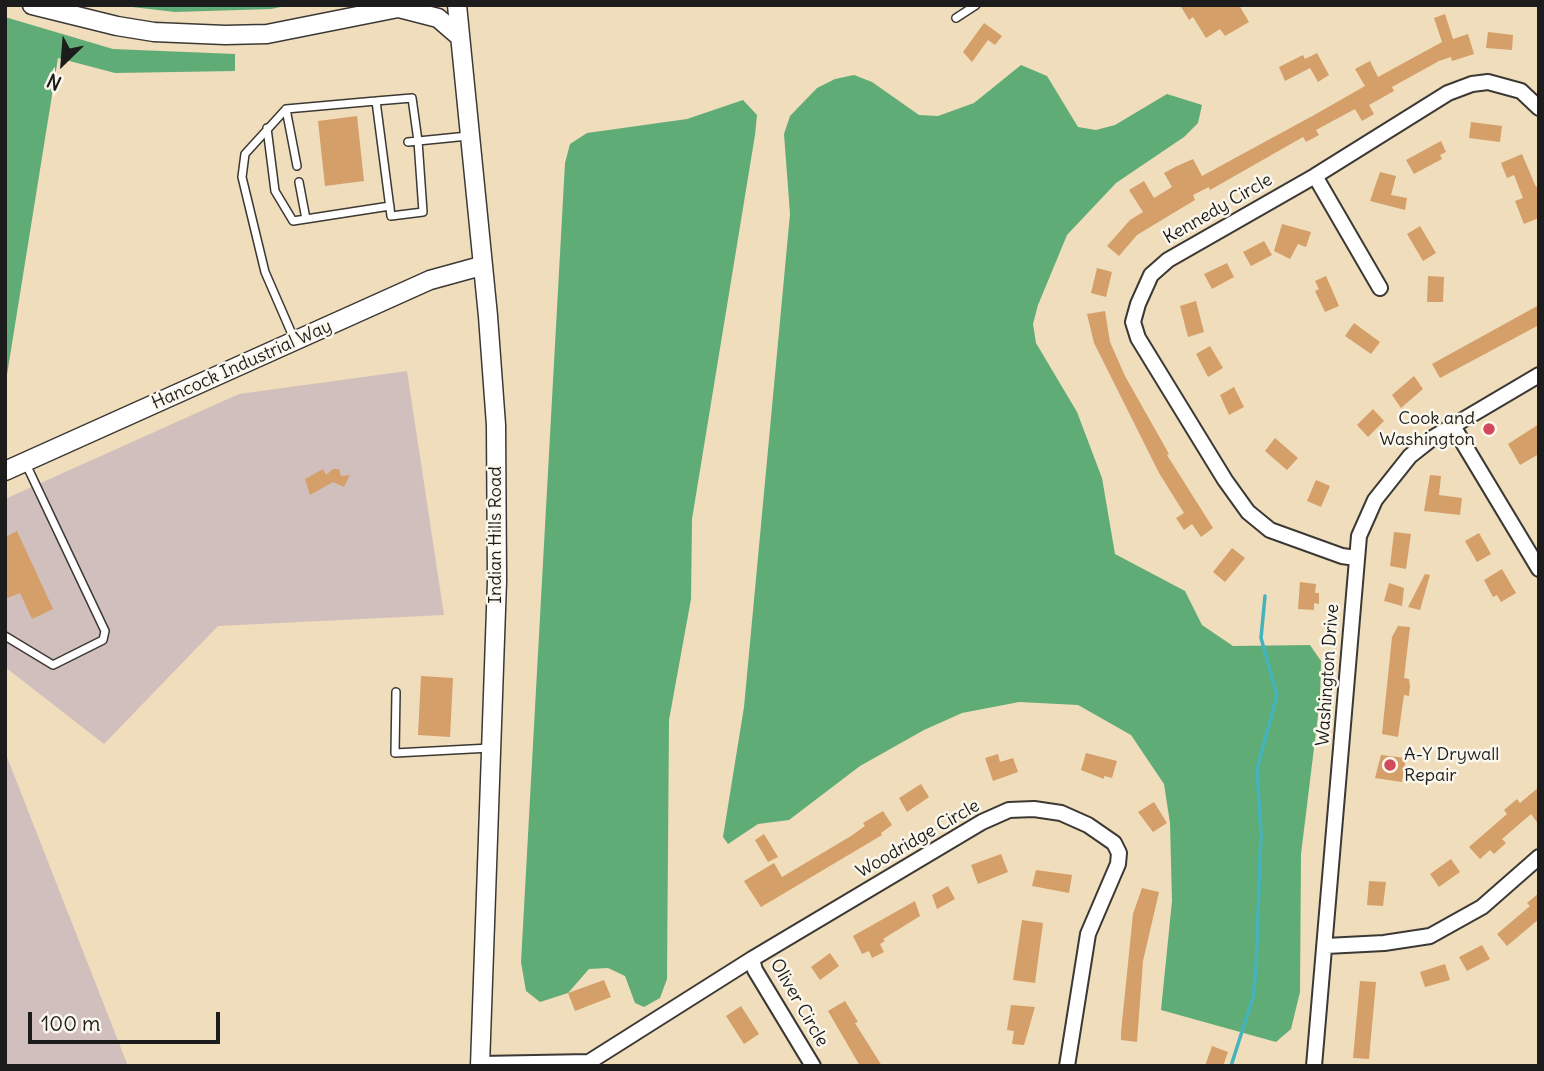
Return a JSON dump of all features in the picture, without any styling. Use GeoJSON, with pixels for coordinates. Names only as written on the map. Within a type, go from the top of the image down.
{"type":"FeatureCollection","features":[{"type":"Feature","properties":{"kind":"street"},"geometry":{"type":"LineString","coordinates":[[32,5],[130,28],[225,35],[267,34],[406,7],[438,18],[460,37]]}},
{"type":"Feature","properties":{"kind":"street","name":"Indian Hills Road"},"geometry":{"type":"LineString","coordinates":[[457,5],[496,425],[497,581],[481,1065]]}},
{"type":"Feature","properties":{"kind":"street","name":"Kennedy Circle"},"geometry":{"type":"LineString","coordinates":[[1356,558],[1342,556],[1270,530],[1248,512],[1225,480],[1138,338],[1133,322],[1151,275],[1168,260],[1315,176],[1448,93],[1472,84],[1488,82],[1521,91],[1539,108]]}},
{"type":"Feature","properties":{"kind":"street"},"geometry":{"type":"LineString","coordinates":[[1315,176],[1380,288]]}},
{"type":"Feature","properties":{"kind":"street","name":"Hancock Industrial Way"},"geometry":{"type":"LineString","coordinates":[[5,471],[430,280],[481,266]]}},
{"type":"Feature","properties":{"kind":"street","name":"Washington Drive"},"geometry":{"type":"LineString","coordinates":[[1314,1066],[1356,558],[1365,519],[1391,476],[1434,436],[1539,374]]}},
{"type":"Feature","properties":{"kind":"street"},"geometry":{"type":"LineString","coordinates":[[1453,426],[1539,569]]}},
{"type":"Feature","properties":{"kind":"street","name":"Woodridge Circle"},"geometry":{"type":"LineString","coordinates":[[481,1065],[590,1064],[752,959],[982,822],[1009,810],[1034,809],[1061,813],[1088,825],[1114,843],[1119,852],[1118,864],[1088,934],[1067,1066]]}},
{"type":"Feature","properties":{"kind":"street"},"geometry":{"type":"LineString","coordinates":[[1326,946],[1384,943],[1430,936],[1482,907],[1539,858]]}},
{"type":"Feature","properties":{"kind":"street","name":"Oliver Circle"},"geometry":{"type":"LineString","coordinates":[[752,959],[755,970],[813,1066]]}},
{"type":"Feature","properties":{"kind":"lane"},"geometry":{"type":"LineString","coordinates":[[957,18],[976,5]]}},
{"type":"Feature","properties":{"kind":"lane"},"geometry":{"type":"LineString","coordinates":[[295,341],[265,272],[242,177],[245,154],[286,109],[376,101],[412,98],[423,212],[391,216],[376,101]]}},
{"type":"Feature","properties":{"kind":"lane"},"geometry":{"type":"LineString","coordinates":[[286,109],[297,166]]}},
{"type":"Feature","properties":{"kind":"lane"},"geometry":{"type":"LineString","coordinates":[[268,128],[275,191],[293,221],[390,206]]}},
{"type":"Feature","properties":{"kind":"lane"},"geometry":{"type":"LineString","coordinates":[[408,142],[469,136]]}},
{"type":"Feature","properties":{"kind":"lane"},"geometry":{"type":"LineString","coordinates":[[382,145],[394,144]]}},
{"type":"Feature","properties":{"kind":"lane"},"geometry":{"type":"LineString","coordinates":[[409,159],[419,158]]}},
{"type":"Feature","properties":{"kind":"lane"},"geometry":{"type":"LineString","coordinates":[[384,162],[395,160]]}},
{"type":"Feature","properties":{"kind":"lane"},"geometry":{"type":"LineString","coordinates":[[412,175],[421,174]]}},
{"type":"Feature","properties":{"kind":"lane"},"geometry":{"type":"LineString","coordinates":[[386,178],[397,177]]}},
{"type":"Feature","properties":{"kind":"lane"},"geometry":{"type":"LineString","coordinates":[[299,181],[306,219]]}},
{"type":"Feature","properties":{"kind":"lane"},"geometry":{"type":"LineString","coordinates":[[5,636],[53,665],[103,640],[105,631],[25,462]]}},
{"type":"Feature","properties":{"kind":"lane"},"geometry":{"type":"LineString","coordinates":[[396,692],[395,753],[491,747]]}},
{"type":"Feature","properties":{"kind":"shaded area"},"geometry":{"type":"Polygon","coordinates":[[[407,371],[444,615],[218,626],[104,744],[5,667],[5,499],[239,394],[407,371]]]}},
{"type":"Feature","properties":{"kind":"shaded area"},"geometry":{"type":"Polygon","coordinates":[[[5,752],[128,1066],[5,1066],[5,752]]]}},
{"type":"Feature","properties":{"kind":"green space"},"geometry":{"type":"Polygon","coordinates":[[[115,5],[290,5],[271,9],[175,12],[115,5]]]}},
{"type":"Feature","properties":{"kind":"green space"},"geometry":{"type":"Polygon","coordinates":[[[5,17],[113,49],[235,54],[235,71],[115,73],[58,58],[5,387],[5,17]]]}},
{"type":"Feature","properties":{"kind":"green space"},"geometry":{"type":"Polygon","coordinates":[[[1021,65],[1047,76],[1078,127],[1096,130],[1115,125],[1167,94],[1202,105],[1198,123],[1184,137],[1116,183],[1067,235],[1038,305],[1033,324],[1036,343],[1077,412],[1102,478],[1115,554],[1185,591],[1202,625],[1233,646],[1310,645],[1321,661],[1320,699],[1301,854],[1300,992],[1291,1029],[1276,1042],[1161,1010],[1172,901],[1170,823],[1164,784],[1131,735],[1078,705],[1019,702],[962,713],[924,730],[860,766],[789,820],[758,824],[728,844],[723,837],[744,707],[790,214],[784,134],[790,116],[817,88],[835,79],[854,75],[872,82],[919,115],[938,116],[974,103],[1021,65]]]}},
{"type":"Feature","properties":{"kind":"green space"},"geometry":{"type":"Polygon","coordinates":[[[743,100],[757,115],[755,135],[692,519],[691,599],[669,720],[667,979],[660,998],[644,1007],[635,1003],[625,976],[608,968],[589,969],[568,993],[540,1002],[526,991],[521,962],[565,163],[570,144],[587,133],[687,119],[743,100]]]}},
{"type":"Feature","properties":{"kind":"building"},"geometry":{"type":"Polygon","coordinates":[[[1180,5],[1239,5],[1249,22],[1225,36],[1220,29],[1206,38],[1193,17],[1189,20],[1180,5]]]}},
{"type":"Feature","properties":{"kind":"building"},"geometry":{"type":"Polygon","coordinates":[[[1445,14],[1453,39],[1468,34],[1474,54],[1452,61],[1451,57],[1439,61],[1392,87],[1394,91],[1369,105],[1374,114],[1362,121],[1355,109],[1316,130],[1319,135],[1306,142],[1303,137],[1210,190],[1209,187],[1193,195],[1195,200],[1137,235],[1119,256],[1107,246],[1130,220],[1143,212],[1129,190],[1144,181],[1154,198],[1172,187],[1164,173],[1175,167],[1193,159],[1202,176],[1316,114],[1365,86],[1355,69],[1370,61],[1378,77],[1442,42],[1434,18],[1445,14]]]}},
{"type":"Feature","properties":{"kind":"building"},"geometry":{"type":"Polygon","coordinates":[[[984,23],[1002,36],[995,45],[988,40],[972,62],[963,52],[984,23]]]}},
{"type":"Feature","properties":{"kind":"building"},"geometry":{"type":"Polygon","coordinates":[[[1488,32],[1513,35],[1512,50],[1486,48],[1488,32]]]}},
{"type":"Feature","properties":{"kind":"building"},"geometry":{"type":"Polygon","coordinates":[[[1317,53],[1329,75],[1318,82],[1310,68],[1285,81],[1279,67],[1303,55],[1305,59],[1317,53]]]}},
{"type":"Feature","properties":{"kind":"building"},"geometry":{"type":"Polygon","coordinates":[[[357,116],[364,181],[325,186],[318,121],[357,116]]]}},
{"type":"Feature","properties":{"kind":"building"},"geometry":{"type":"Polygon","coordinates":[[[1471,122],[1502,126],[1500,142],[1469,138],[1471,122]]]}},
{"type":"Feature","properties":{"kind":"building"},"geometry":{"type":"Polygon","coordinates":[[[1441,141],[1446,152],[1440,155],[1442,159],[1414,174],[1406,160],[1441,141]]]}},
{"type":"Feature","properties":{"kind":"building"},"geometry":{"type":"Polygon","coordinates":[[[1522,154],[1536,187],[1539,185],[1539,218],[1524,224],[1515,201],[1523,198],[1514,175],[1507,178],[1501,163],[1522,154]]]}},
{"type":"Feature","properties":{"kind":"building"},"geometry":{"type":"Polygon","coordinates":[[[1380,172],[1396,176],[1391,195],[1407,198],[1405,210],[1370,201],[1380,172]]]}},
{"type":"Feature","properties":{"kind":"building"},"geometry":{"type":"Polygon","coordinates":[[[1282,224],[1311,232],[1306,247],[1298,244],[1290,259],[1274,251],[1282,224]]]}},
{"type":"Feature","properties":{"kind":"building"},"geometry":{"type":"Polygon","coordinates":[[[1420,226],[1436,253],[1423,261],[1407,234],[1420,226]]]}},
{"type":"Feature","properties":{"kind":"building"},"geometry":{"type":"Polygon","coordinates":[[[1264,241],[1272,255],[1251,266],[1243,252],[1264,241]]]}},
{"type":"Feature","properties":{"kind":"building"},"geometry":{"type":"Polygon","coordinates":[[[1227,263],[1234,277],[1212,289],[1204,274],[1227,263]]]}},
{"type":"Feature","properties":{"kind":"building"},"geometry":{"type":"Polygon","coordinates":[[[1097,268],[1112,272],[1106,297],[1091,293],[1097,268]]]}},
{"type":"Feature","properties":{"kind":"building"},"geometry":{"type":"Polygon","coordinates":[[[1326,276],[1339,306],[1325,312],[1315,291],[1319,289],[1315,281],[1326,276]]]}},
{"type":"Feature","properties":{"kind":"building"},"geometry":{"type":"Polygon","coordinates":[[[1428,276],[1444,277],[1443,302],[1427,302],[1428,276]]]}},
{"type":"Feature","properties":{"kind":"building"},"geometry":{"type":"Polygon","coordinates":[[[1196,301],[1204,332],[1188,337],[1180,306],[1196,301]]]}},
{"type":"Feature","properties":{"kind":"building"},"geometry":{"type":"Polygon","coordinates":[[[1539,305],[1539,325],[1440,378],[1432,364],[1539,305]]]}},
{"type":"Feature","properties":{"kind":"building"},"geometry":{"type":"Polygon","coordinates":[[[1105,311],[1110,342],[1125,376],[1169,454],[1167,455],[1213,528],[1201,537],[1192,524],[1184,530],[1176,518],[1184,513],[1159,473],[1094,343],[1087,314],[1105,311]]]}},
{"type":"Feature","properties":{"kind":"building"},"geometry":{"type":"Polygon","coordinates":[[[1354,323],[1380,342],[1371,354],[1345,336],[1354,323]]]}},
{"type":"Feature","properties":{"kind":"building"},"geometry":{"type":"Polygon","coordinates":[[[1210,346],[1223,368],[1208,377],[1196,354],[1210,346]]]}},
{"type":"Feature","properties":{"kind":"building"},"geometry":{"type":"Polygon","coordinates":[[[1414,376],[1423,389],[1401,408],[1392,395],[1414,376]]]}},
{"type":"Feature","properties":{"kind":"building"},"geometry":{"type":"Polygon","coordinates":[[[1234,387],[1244,407],[1229,415],[1220,395],[1234,387]]]}},
{"type":"Feature","properties":{"kind":"building"},"geometry":{"type":"Polygon","coordinates":[[[1373,409],[1384,421],[1368,437],[1357,425],[1373,409]]]}},
{"type":"Feature","properties":{"kind":"building"},"geometry":{"type":"Polygon","coordinates":[[[1539,424],[1539,454],[1520,465],[1508,444],[1539,424]]]}},
{"type":"Feature","properties":{"kind":"building"},"geometry":{"type":"Polygon","coordinates":[[[1275,438],[1298,458],[1287,470],[1265,451],[1275,438]]]}},
{"type":"Feature","properties":{"kind":"building"},"geometry":{"type":"Polygon","coordinates":[[[323,469],[326,475],[333,469],[339,469],[341,476],[350,475],[344,487],[333,482],[310,495],[305,479],[323,469]]]}},
{"type":"Feature","properties":{"kind":"building"},"geometry":{"type":"Polygon","coordinates":[[[1430,475],[1441,476],[1439,495],[1462,498],[1460,515],[1424,511],[1430,475]]]}},
{"type":"Feature","properties":{"kind":"building"},"geometry":{"type":"Polygon","coordinates":[[[1316,480],[1330,486],[1321,507],[1307,501],[1316,480]]]}},
{"type":"Feature","properties":{"kind":"building"},"geometry":{"type":"Polygon","coordinates":[[[17,531],[53,609],[32,619],[20,593],[5,599],[5,537],[17,531]]]}},
{"type":"Feature","properties":{"kind":"building"},"geometry":{"type":"Polygon","coordinates":[[[1394,532],[1411,534],[1406,569],[1390,566],[1394,532]]]}},
{"type":"Feature","properties":{"kind":"building"},"geometry":{"type":"Polygon","coordinates":[[[1479,533],[1491,554],[1477,562],[1465,541],[1479,533]]]}},
{"type":"Feature","properties":{"kind":"building"},"geometry":{"type":"Polygon","coordinates":[[[1232,548],[1245,558],[1225,582],[1213,572],[1232,548]]]}},
{"type":"Feature","properties":{"kind":"building"},"geometry":{"type":"Polygon","coordinates":[[[1502,569],[1516,593],[1501,602],[1497,595],[1493,597],[1484,580],[1502,569]]]}},
{"type":"Feature","properties":{"kind":"building"},"geometry":{"type":"Polygon","coordinates":[[[1425,574],[1430,575],[1420,610],[1408,607],[1425,574]]]}},
{"type":"Feature","properties":{"kind":"building"},"geometry":{"type":"Polygon","coordinates":[[[1300,582],[1316,584],[1315,593],[1319,593],[1319,604],[1314,603],[1314,610],[1298,609],[1300,582]]]}},
{"type":"Feature","properties":{"kind":"building"},"geometry":{"type":"Polygon","coordinates":[[[1389,583],[1404,588],[1402,606],[1384,601],[1389,583]]]}},
{"type":"Feature","properties":{"kind":"building"},"geometry":{"type":"Polygon","coordinates":[[[1398,626],[1410,627],[1404,678],[1409,679],[1410,686],[1409,696],[1404,695],[1398,737],[1382,734],[1392,637],[1398,626]]]}},
{"type":"Feature","properties":{"kind":"building"},"geometry":{"type":"Polygon","coordinates":[[[421,676],[453,678],[450,737],[418,735],[421,676]]]}},
{"type":"Feature","properties":{"kind":"building"},"geometry":{"type":"Polygon","coordinates":[[[1086,753],[1117,761],[1112,778],[1104,776],[1104,779],[1081,770],[1086,753]]]}},
{"type":"Feature","properties":{"kind":"building"},"geometry":{"type":"Polygon","coordinates":[[[998,754],[1000,762],[1013,758],[1018,772],[993,781],[985,758],[998,754]]]}},
{"type":"Feature","properties":{"kind":"building","name":"A-Y Drywall Repair"},"geometry":{"type":"Polygon","coordinates":[[[1381,755],[1406,758],[1402,782],[1375,778],[1381,755]]]}},
{"type":"Feature","properties":{"kind":"building"},"geometry":{"type":"Polygon","coordinates":[[[921,784],[929,797],[907,812],[899,798],[921,784]]]}},
{"type":"Feature","properties":{"kind":"building"},"geometry":{"type":"Polygon","coordinates":[[[1539,787],[1539,825],[1531,814],[1502,839],[1506,843],[1494,854],[1490,850],[1480,859],[1469,847],[1507,814],[1504,810],[1517,799],[1520,803],[1539,787]]]}},
{"type":"Feature","properties":{"kind":"building"},"geometry":{"type":"Polygon","coordinates":[[[1154,802],[1167,823],[1153,832],[1138,812],[1154,802]]]}},
{"type":"Feature","properties":{"kind":"building"},"geometry":{"type":"Polygon","coordinates":[[[883,811],[892,825],[881,833],[882,835],[761,907],[744,881],[774,863],[782,877],[851,836],[865,826],[863,823],[883,811]]]}},
{"type":"Feature","properties":{"kind":"building"},"geometry":{"type":"Polygon","coordinates":[[[764,834],[778,857],[768,862],[755,840],[764,834]]]}},
{"type":"Feature","properties":{"kind":"building"},"geometry":{"type":"Polygon","coordinates":[[[1001,854],[1008,872],[978,884],[971,865],[1001,854]]]}},
{"type":"Feature","properties":{"kind":"building"},"geometry":{"type":"Polygon","coordinates":[[[1451,859],[1460,872],[1439,887],[1430,874],[1451,859]]]}},
{"type":"Feature","properties":{"kind":"building"},"geometry":{"type":"Polygon","coordinates":[[[1036,870],[1072,875],[1069,893],[1032,886],[1036,870]]]}},
{"type":"Feature","properties":{"kind":"building"},"geometry":{"type":"Polygon","coordinates":[[[1369,881],[1386,882],[1383,906],[1367,905],[1369,881]]]}},
{"type":"Feature","properties":{"kind":"building"},"geometry":{"type":"Polygon","coordinates":[[[948,886],[955,899],[937,909],[932,895],[948,886]]]}},
{"type":"Feature","properties":{"kind":"building"},"geometry":{"type":"Polygon","coordinates":[[[1142,888],[1159,892],[1143,961],[1137,1042],[1121,1040],[1121,1032],[1133,914],[1142,888]]]}},
{"type":"Feature","properties":{"kind":"building"},"geometry":{"type":"Polygon","coordinates":[[[1539,893],[1539,919],[1507,946],[1497,934],[1530,906],[1527,903],[1539,893]]]}},
{"type":"Feature","properties":{"kind":"building"},"geometry":{"type":"Polygon","coordinates":[[[915,901],[920,916],[883,939],[885,941],[880,944],[884,952],[872,958],[869,951],[862,954],[853,936],[915,901]]]}},
{"type":"Feature","properties":{"kind":"building"},"geometry":{"type":"Polygon","coordinates":[[[1022,920],[1043,923],[1035,983],[1013,980],[1022,920]]]}},
{"type":"Feature","properties":{"kind":"building"},"geometry":{"type":"Polygon","coordinates":[[[1482,945],[1490,959],[1467,971],[1459,957],[1482,945]]]}},
{"type":"Feature","properties":{"kind":"building"},"geometry":{"type":"Polygon","coordinates":[[[830,953],[839,966],[820,980],[811,967],[830,953]]]}},
{"type":"Feature","properties":{"kind":"building"},"geometry":{"type":"Polygon","coordinates":[[[1445,964],[1450,980],[1425,987],[1420,972],[1445,964]]]}},
{"type":"Feature","properties":{"kind":"building"},"geometry":{"type":"Polygon","coordinates":[[[604,980],[611,997],[575,1011],[568,993],[604,980]]]}},
{"type":"Feature","properties":{"kind":"building"},"geometry":{"type":"Polygon","coordinates":[[[1360,981],[1376,982],[1369,1059],[1353,1058],[1360,981]]]}},
{"type":"Feature","properties":{"kind":"building"},"geometry":{"type":"Polygon","coordinates":[[[845,1001],[858,1022],[855,1023],[882,1066],[860,1066],[828,1011],[845,1001]]]}},
{"type":"Feature","properties":{"kind":"building"},"geometry":{"type":"Polygon","coordinates":[[[1011,1005],[1035,1007],[1024,1045],[1012,1044],[1014,1031],[1007,1030],[1011,1005]]]}},
{"type":"Feature","properties":{"kind":"building"},"geometry":{"type":"Polygon","coordinates":[[[741,1006],[759,1034],[744,1044],[726,1016],[741,1006]]]}},
{"type":"Feature","properties":{"kind":"building"},"geometry":{"type":"Polygon","coordinates":[[[1212,1046],[1228,1052],[1223,1066],[1205,1066],[1212,1046]]]}},
{"type":"Feature","properties":{"kind":"waterway"},"geometry":{"type":"LineString","coordinates":[[1231,1066],[1253,997],[1261,833],[1257,769],[1277,695],[1261,638],[1265,596]]}},
{"type":"Feature","properties":{"kind":"place","name":"Cook and Washington"},"geometry":{"type":"Point","coordinates":[1489,429]}},
{"type":"Feature","properties":{"kind":"place","name":"A-Y Drywall Repair"},"geometry":{"type":"Point","coordinates":[1390,765]}}]}
